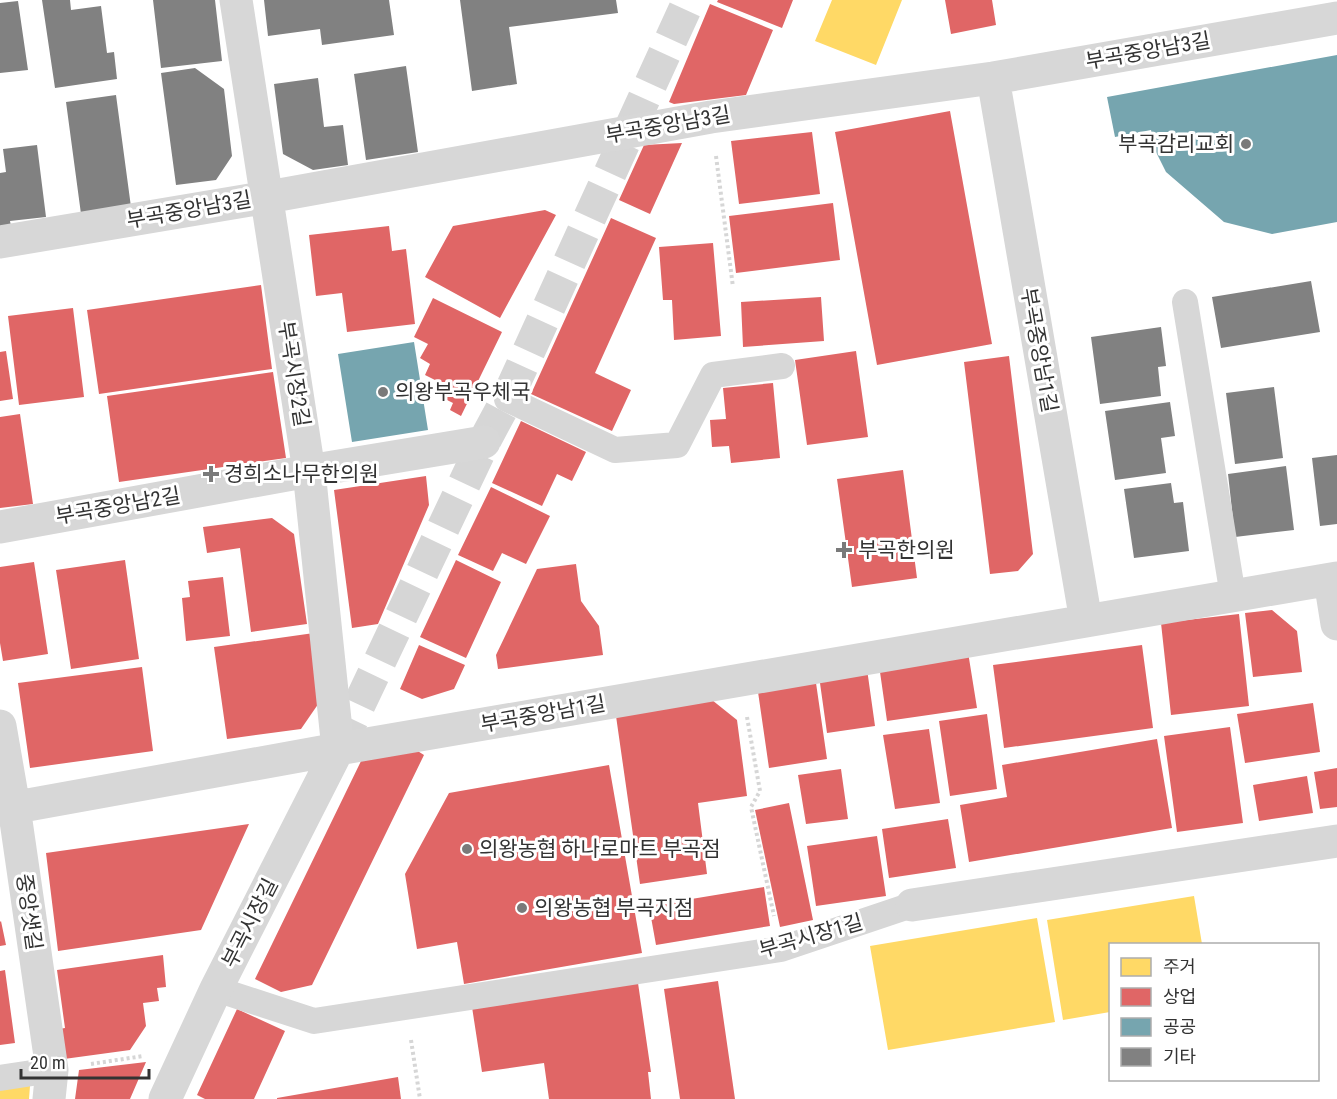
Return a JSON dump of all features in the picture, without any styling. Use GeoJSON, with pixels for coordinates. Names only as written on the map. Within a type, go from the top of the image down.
{"type":"FeatureCollection","features":[{"type":"Feature","properties":{"kind":"street","name":"부곡시장2길"},"geometry":{"type":"LineString","coordinates":[[236,0],[309,471],[338,749]]}},
{"type":"Feature","properties":{"kind":"street","name":"부곡중앙남3길"},"geometry":{"type":"LineString","coordinates":[[0,242],[268,197],[711,117],[993,78],[1337,18]]}},
{"type":"Feature","properties":{"kind":"street","name":"부곡중앙남1길"},"geometry":{"type":"LineString","coordinates":[[993,78],[1086,621]]}},
{"type":"Feature","properties":{"kind":"street","name":"부곡중앙남2길"},"geometry":{"type":"LineString","coordinates":[[0,527],[484,442]]}},
{"type":"Feature","properties":{"kind":"street","name":"부곡중앙남1길"},"geometry":{"type":"LineString","coordinates":[[7,808],[338,749],[1334,579]]}},
{"type":"Feature","properties":{"kind":"street"},"geometry":{"type":"LineString","coordinates":[[1334,579],[1337,624]]}},
{"type":"Feature","properties":{"kind":"street","name":"중앙샛길"},"geometry":{"type":"LineString","coordinates":[[0,726],[7,808],[50,1084]]}},
{"type":"Feature","properties":{"kind":"street","name":"부곡시장길"},"geometry":{"type":"LineString","coordinates":[[165,1099],[216,989],[338,749]]}},
{"type":"Feature","properties":{"kind":"street","name":"부곡시장1길"},"geometry":{"type":"LineString","coordinates":[[912,905],[1337,841]]}},
{"type":"Feature","properties":{"kind":"lane"},"geometry":{"type":"LineString","coordinates":[[1185,302],[1233,596]]}},
{"type":"Feature","properties":{"kind":"lane"},"geometry":{"type":"LineString","coordinates":[[507,399],[615,450],[676,445],[713,375],[782,366]]}},
{"type":"Feature","properties":{"kind":"lane","name":"부곡시장1길"},"geometry":{"type":"LineString","coordinates":[[216,989],[314,1021],[781,949],[912,905]]}},
{"type":"Feature","properties":{"kind":"lane"},"geometry":{"type":"LineString","coordinates":[[0,1078],[50,1084]]}},
{"type":"Feature","properties":{"kind":"path"},"geometry":{"type":"LineString","coordinates":[[711,117],[733,287]]}},
{"type":"Feature","properties":{"kind":"path"},"geometry":{"type":"LineString","coordinates":[[741,680],[760,791],[751,807],[781,949]]}},
{"type":"Feature","properties":{"kind":"path"},"geometry":{"type":"LineString","coordinates":[[407,1007],[420,1099]]}},
{"type":"Feature","properties":{"kind":"path"},"geometry":{"type":"LineString","coordinates":[[50,1084],[187,1050]]}},
{"type":"Feature","properties":{"kind":"building: 주거"},"geometry":{"type":"Polygon","coordinates":[[[832,0],[902,0],[876,65],[815,41],[832,0]]]}},
{"type":"Feature","properties":{"kind":"building: 주거"},"geometry":{"type":"Polygon","coordinates":[[[1194,896],[1202,943],[1109,943],[1109,1012],[1063,1020],[1047,920],[1194,896]]]}},
{"type":"Feature","properties":{"kind":"building: 주거"},"geometry":{"type":"Polygon","coordinates":[[[1037,918],[1055,1022],[888,1050],[870,946],[1037,918]]]}},
{"type":"Feature","properties":{"kind":"building: 주거"},"geometry":{"type":"Polygon","coordinates":[[[31,1073],[29,1099],[0,1099],[0,1079],[31,1073]]]}},
{"type":"Feature","properties":{"kind":"building: 상업"},"geometry":{"type":"Polygon","coordinates":[[[718,0],[793,0],[782,28],[717,2],[718,0]]]}},
{"type":"Feature","properties":{"kind":"building: 상업"},"geometry":{"type":"Polygon","coordinates":[[[945,0],[992,0],[996,25],[951,34],[945,0]]]}},
{"type":"Feature","properties":{"kind":"building: 상업"},"geometry":{"type":"Polygon","coordinates":[[[710,4],[773,30],[746,95],[674,104],[669,102],[710,4]]]}},
{"type":"Feature","properties":{"kind":"building: 상업"},"geometry":{"type":"Polygon","coordinates":[[[950,111],[992,344],[877,365],[835,132],[950,111]]]}},
{"type":"Feature","properties":{"kind":"building: 상업"},"geometry":{"type":"Polygon","coordinates":[[[812,132],[820,194],[739,204],[731,141],[812,132]]]}},
{"type":"Feature","properties":{"kind":"building: 상업"},"geometry":{"type":"Polygon","coordinates":[[[682,143],[650,214],[619,200],[644,145],[682,143]]]}},
{"type":"Feature","properties":{"kind":"building: 상업"},"geometry":{"type":"Polygon","coordinates":[[[833,203],[840,260],[736,273],[729,216],[833,203]]]}},
{"type":"Feature","properties":{"kind":"building: 상업"},"geometry":{"type":"Polygon","coordinates":[[[545,210],[556,215],[500,318],[425,277],[453,226],[545,210]]]}},
{"type":"Feature","properties":{"kind":"building: 상업"},"geometry":{"type":"Polygon","coordinates":[[[611,218],[656,238],[595,373],[631,390],[612,431],[531,394],[611,218]]]}},
{"type":"Feature","properties":{"kind":"building: 상업"},"geometry":{"type":"Polygon","coordinates":[[[389,226],[392,251],[406,249],[415,324],[347,332],[342,293],[316,296],[309,235],[389,226]]]}},
{"type":"Feature","properties":{"kind":"building: 상업"},"geometry":{"type":"Polygon","coordinates":[[[713,243],[721,336],[674,340],[672,300],[663,300],[659,247],[713,243]]]}},
{"type":"Feature","properties":{"kind":"building: 상업"},"geometry":{"type":"Polygon","coordinates":[[[261,285],[272,369],[99,394],[87,310],[261,285]]]}},
{"type":"Feature","properties":{"kind":"building: 상업"},"geometry":{"type":"Polygon","coordinates":[[[821,297],[824,341],[743,347],[741,302],[821,297]]]}},
{"type":"Feature","properties":{"kind":"building: 상업"},"geometry":{"type":"Polygon","coordinates":[[[433,298],[502,332],[461,416],[450,410],[453,403],[433,393],[439,382],[425,375],[430,364],[420,358],[428,344],[414,337],[433,298]]]}},
{"type":"Feature","properties":{"kind":"building: 상업"},"geometry":{"type":"Polygon","coordinates":[[[73,308],[84,397],[19,405],[8,316],[73,308]]]}},
{"type":"Feature","properties":{"kind":"building: 상업"},"geometry":{"type":"Polygon","coordinates":[[[6,351],[13,399],[0,401],[0,352],[6,351]]]}},
{"type":"Feature","properties":{"kind":"building: 상업"},"geometry":{"type":"Polygon","coordinates":[[[856,351],[868,437],[807,445],[795,360],[856,351]]]}},
{"type":"Feature","properties":{"kind":"building: 상업"},"geometry":{"type":"Polygon","coordinates":[[[1009,356],[1033,554],[1018,571],[990,574],[964,362],[1009,356]]]}},
{"type":"Feature","properties":{"kind":"building: 상업"},"geometry":{"type":"Polygon","coordinates":[[[273,372],[286,458],[119,482],[107,396],[273,372]]]}},
{"type":"Feature","properties":{"kind":"building: 상업"},"geometry":{"type":"Polygon","coordinates":[[[773,383],[780,458],[731,463],[729,446],[712,447],[710,420],[726,419],[723,388],[773,383]]]}},
{"type":"Feature","properties":{"kind":"building: 상업"},"geometry":{"type":"Polygon","coordinates":[[[20,414],[33,504],[0,508],[0,417],[20,414]]]}},
{"type":"Feature","properties":{"kind":"building: 상업"},"geometry":{"type":"Polygon","coordinates":[[[521,421],[586,452],[572,481],[557,474],[542,506],[492,483],[521,421]]]}},
{"type":"Feature","properties":{"kind":"building: 상업"},"geometry":{"type":"Polygon","coordinates":[[[903,470],[917,578],[852,587],[837,479],[903,470]]]}},
{"type":"Feature","properties":{"kind":"building: 상업"},"geometry":{"type":"Polygon","coordinates":[[[426,476],[429,505],[378,624],[352,628],[334,490],[426,476]]]}},
{"type":"Feature","properties":{"kind":"building: 상업"},"geometry":{"type":"Polygon","coordinates":[[[491,487],[550,516],[526,564],[502,553],[493,571],[458,555],[491,487]]]}},
{"type":"Feature","properties":{"kind":"building: 상업"},"geometry":{"type":"Polygon","coordinates":[[[272,518],[294,534],[307,624],[251,632],[240,548],[207,553],[203,527],[272,518]]]}},
{"type":"Feature","properties":{"kind":"building: 상업"},"geometry":{"type":"Polygon","coordinates":[[[125,560],[139,659],[71,669],[56,570],[125,560]]]}},
{"type":"Feature","properties":{"kind":"building: 상업"},"geometry":{"type":"Polygon","coordinates":[[[456,560],[501,582],[466,658],[420,637],[456,560]]]}},
{"type":"Feature","properties":{"kind":"building: 상업"},"geometry":{"type":"Polygon","coordinates":[[[34,562],[48,654],[3,661],[0,643],[0,567],[34,562]]]}},
{"type":"Feature","properties":{"kind":"building: 상업"},"geometry":{"type":"Polygon","coordinates":[[[576,564],[581,601],[599,626],[603,655],[498,669],[496,655],[537,569],[576,564]]]}},
{"type":"Feature","properties":{"kind":"building: 상업"},"geometry":{"type":"Polygon","coordinates":[[[223,577],[230,636],[186,641],[182,598],[190,597],[188,581],[223,577]]]}},
{"type":"Feature","properties":{"kind":"building: 상업"},"geometry":{"type":"Polygon","coordinates":[[[1272,610],[1297,631],[1302,672],[1253,677],[1245,613],[1272,610]]]}},
{"type":"Feature","properties":{"kind":"building: 상업"},"geometry":{"type":"Polygon","coordinates":[[[1239,614],[1249,706],[1171,715],[1161,623],[1239,614]]]}},
{"type":"Feature","properties":{"kind":"building: 상업"},"geometry":{"type":"Polygon","coordinates":[[[314,633],[323,697],[301,729],[227,739],[214,647],[314,633]]]}},
{"type":"Feature","properties":{"kind":"building: 상업"},"geometry":{"type":"Polygon","coordinates":[[[419,645],[465,665],[454,689],[422,699],[400,689],[419,645]]]}},
{"type":"Feature","properties":{"kind":"building: 상업"},"geometry":{"type":"Polygon","coordinates":[[[1142,645],[1153,728],[1004,748],[993,665],[1142,645]]]}},
{"type":"Feature","properties":{"kind":"building: 상업"},"geometry":{"type":"Polygon","coordinates":[[[968,652],[977,708],[887,721],[879,665],[968,652]]]}},
{"type":"Feature","properties":{"kind":"building: 상업"},"geometry":{"type":"Polygon","coordinates":[[[142,667],[153,751],[30,768],[18,683],[142,667]]]}},
{"type":"Feature","properties":{"kind":"building: 상업"},"geometry":{"type":"Polygon","coordinates":[[[867,669],[875,726],[827,733],[819,676],[867,669]]]}},
{"type":"Feature","properties":{"kind":"building: 상업"},"geometry":{"type":"Polygon","coordinates":[[[815,676],[827,759],[769,768],[757,685],[815,676]]]}},
{"type":"Feature","properties":{"kind":"building: 상업"},"geometry":{"type":"Polygon","coordinates":[[[707,696],[737,720],[747,796],[698,803],[707,874],[640,884],[615,709],[707,696]]]}},
{"type":"Feature","properties":{"kind":"building: 상업"},"geometry":{"type":"Polygon","coordinates":[[[1313,703],[1320,752],[1245,763],[1237,714],[1313,703]]]}},
{"type":"Feature","properties":{"kind":"building: 상업"},"geometry":{"type":"Polygon","coordinates":[[[987,714],[997,789],[950,796],[939,721],[987,714]]]}},
{"type":"Feature","properties":{"kind":"building: 상업"},"geometry":{"type":"Polygon","coordinates":[[[1230,727],[1243,823],[1177,832],[1164,736],[1230,727]]]}},
{"type":"Feature","properties":{"kind":"building: 상업"},"geometry":{"type":"Polygon","coordinates":[[[929,729],[940,803],[895,809],[883,735],[929,729]]]}},
{"type":"Feature","properties":{"kind":"building: 상업"},"geometry":{"type":"Polygon","coordinates":[[[1157,739],[1172,828],[969,862],[960,805],[1007,797],[1002,765],[1157,739]]]}},
{"type":"Feature","properties":{"kind":"building: 상업"},"geometry":{"type":"Polygon","coordinates":[[[400,740],[424,755],[312,985],[281,992],[255,979],[363,757],[400,740]]]}},
{"type":"Feature","properties":{"kind":"building: 상업","name":"의왕농협 부곡지점"},"geometry":{"type":"Polygon","coordinates":[[[609,765],[642,953],[464,984],[457,942],[417,949],[405,874],[449,793],[609,765]]]}},
{"type":"Feature","properties":{"kind":"building: 상업"},"geometry":{"type":"Polygon","coordinates":[[[1337,768],[1337,807],[1320,809],[1314,772],[1337,768]]]}},
{"type":"Feature","properties":{"kind":"building: 상업"},"geometry":{"type":"Polygon","coordinates":[[[841,769],[848,819],[806,824],[798,775],[841,769]]]}},
{"type":"Feature","properties":{"kind":"building: 상업"},"geometry":{"type":"Polygon","coordinates":[[[1307,776],[1313,813],[1259,821],[1253,785],[1307,776]]]}},
{"type":"Feature","properties":{"kind":"building: 상업"},"geometry":{"type":"Polygon","coordinates":[[[789,803],[813,920],[780,927],[755,810],[789,803]]]}},
{"type":"Feature","properties":{"kind":"building: 상업"},"geometry":{"type":"Polygon","coordinates":[[[948,819],[956,868],[889,878],[882,829],[948,819]]]}},
{"type":"Feature","properties":{"kind":"building: 상업"},"geometry":{"type":"Polygon","coordinates":[[[249,824],[201,930],[58,951],[46,853],[249,824]]]}},
{"type":"Feature","properties":{"kind":"building: 상업"},"geometry":{"type":"Polygon","coordinates":[[[877,836],[886,896],[816,906],[807,846],[877,836]]]}},
{"type":"Feature","properties":{"kind":"building: 상업"},"geometry":{"type":"Polygon","coordinates":[[[764,887],[770,926],[656,945],[649,906],[764,887]]]}},
{"type":"Feature","properties":{"kind":"building: 상업"},"geometry":{"type":"Polygon","coordinates":[[[0,922],[6,945],[0,946],[0,922]]]}},
{"type":"Feature","properties":{"kind":"building: 상업"},"geometry":{"type":"Polygon","coordinates":[[[163,955],[166,987],[157,988],[159,1001],[143,1003],[146,1026],[130,1050],[64,1059],[59,1029],[65,1028],[57,970],[163,955]]]}},
{"type":"Feature","properties":{"kind":"building: 상업"},"geometry":{"type":"Polygon","coordinates":[[[5,970],[15,1043],[0,1045],[0,971],[5,970]]]}},
{"type":"Feature","properties":{"kind":"building: 상업"},"geometry":{"type":"Polygon","coordinates":[[[718,981],[735,1099],[680,1099],[664,989],[718,981]]]}},
{"type":"Feature","properties":{"kind":"building: 상업"},"geometry":{"type":"Polygon","coordinates":[[[638,983],[651,1072],[648,1072],[651,1099],[549,1099],[544,1063],[482,1072],[472,1007],[638,983]]]}},
{"type":"Feature","properties":{"kind":"building: 상업"},"geometry":{"type":"Polygon","coordinates":[[[237,1009],[285,1031],[254,1099],[205,1099],[197,1095],[237,1009]]]}},
{"type":"Feature","properties":{"kind":"building: 상업"},"geometry":{"type":"Polygon","coordinates":[[[146,1062],[130,1099],[75,1099],[79,1070],[146,1062]]]}},
{"type":"Feature","properties":{"kind":"building: 상업"},"geometry":{"type":"Polygon","coordinates":[[[398,1077],[401,1099],[277,1099],[277,1098],[398,1077]]]}},
{"type":"Feature","properties":{"kind":"building: 공공","name":"부곡감리교회"},"geometry":{"type":"Polygon","coordinates":[[[1337,55],[1337,222],[1272,234],[1224,222],[1166,172],[1156,152],[1151,130],[1115,137],[1107,97],[1337,55]]]}},
{"type":"Feature","properties":{"kind":"building: 공공","name":"의왕부곡우체국"},"geometry":{"type":"Polygon","coordinates":[[[414,342],[428,430],[352,442],[338,354],[414,342]]]}},
{"type":"Feature","properties":{"kind":"building: 기타"},"geometry":{"type":"Polygon","coordinates":[[[42,0],[70,0],[71,10],[101,6],[107,53],[114,52],[117,79],[55,88],[42,0]]]}},
{"type":"Feature","properties":{"kind":"building: 기타"},"geometry":{"type":"Polygon","coordinates":[[[153,0],[215,0],[222,61],[161,68],[153,0]]]}},
{"type":"Feature","properties":{"kind":"building: 기타"},"geometry":{"type":"Polygon","coordinates":[[[264,0],[389,0],[394,35],[322,45],[320,29],[268,36],[264,0]]]}},
{"type":"Feature","properties":{"kind":"building: 기타"},"geometry":{"type":"Polygon","coordinates":[[[460,0],[616,0],[618,13],[509,27],[517,84],[472,91],[460,0]]]}},
{"type":"Feature","properties":{"kind":"building: 기타"},"geometry":{"type":"Polygon","coordinates":[[[18,1],[28,70],[0,73],[0,3],[18,1]]]}},
{"type":"Feature","properties":{"kind":"building: 기타"},"geometry":{"type":"Polygon","coordinates":[[[406,66],[418,152],[366,160],[354,74],[406,66]]]}},
{"type":"Feature","properties":{"kind":"building: 기타"},"geometry":{"type":"Polygon","coordinates":[[[195,68],[224,89],[232,156],[216,180],[176,185],[161,73],[195,68]]]}},
{"type":"Feature","properties":{"kind":"building: 기타"},"geometry":{"type":"Polygon","coordinates":[[[318,78],[324,127],[343,125],[348,165],[313,170],[283,154],[274,84],[318,78]]]}},
{"type":"Feature","properties":{"kind":"building: 기타"},"geometry":{"type":"Polygon","coordinates":[[[116,95],[131,207],[81,214],[66,102],[116,95]]]}},
{"type":"Feature","properties":{"kind":"building: 기타"},"geometry":{"type":"Polygon","coordinates":[[[37,145],[46,217],[10,221],[11,226],[0,227],[0,173],[6,172],[3,149],[37,145]]]}},
{"type":"Feature","properties":{"kind":"building: 기타"},"geometry":{"type":"Polygon","coordinates":[[[1311,281],[1320,332],[1221,348],[1212,297],[1311,281]]]}},
{"type":"Feature","properties":{"kind":"building: 기타"},"geometry":{"type":"Polygon","coordinates":[[[1161,327],[1166,366],[1158,367],[1161,396],[1100,404],[1091,337],[1161,327]]]}},
{"type":"Feature","properties":{"kind":"building: 기타"},"geometry":{"type":"Polygon","coordinates":[[[1274,387],[1283,458],[1235,464],[1226,393],[1274,387]]]}},
{"type":"Feature","properties":{"kind":"building: 기타"},"geometry":{"type":"Polygon","coordinates":[[[1170,402],[1175,436],[1161,438],[1166,473],[1115,480],[1105,411],[1170,402]]]}},
{"type":"Feature","properties":{"kind":"building: 기타"},"geometry":{"type":"Polygon","coordinates":[[[1337,455],[1337,524],[1320,526],[1312,458],[1337,455]]]}},
{"type":"Feature","properties":{"kind":"building: 기타"},"geometry":{"type":"Polygon","coordinates":[[[1286,466],[1294,530],[1235,537],[1228,474],[1286,466]]]}},
{"type":"Feature","properties":{"kind":"building: 기타"},"geometry":{"type":"Polygon","coordinates":[[[1171,483],[1174,503],[1183,502],[1189,551],[1134,558],[1124,489],[1171,483]]]}},
{"type":"Feature","properties":{"kind":"tunnel"},"geometry":{"type":"LineString","coordinates":[[338,749],[484,442],[507,399],[689,0]]}},
{"type":"Feature","properties":{"kind":"place","name":"부곡감리교회"},"geometry":{"type":"Point","coordinates":[1246,144]}},
{"type":"Feature","properties":{"kind":"place","name":"의왕부곡우체국"},"geometry":{"type":"Point","coordinates":[383,392]}},
{"type":"Feature","properties":{"kind":"place","name":"경희소나무한의원"},"geometry":{"type":"Point","coordinates":[211,474]}},
{"type":"Feature","properties":{"kind":"place","name":"부곡한의원"},"geometry":{"type":"Point","coordinates":[844,550]}},
{"type":"Feature","properties":{"kind":"place","name":"의왕농협 하나로마트 부곡점"},"geometry":{"type":"Point","coordinates":[467,849]}},
{"type":"Feature","properties":{"kind":"place","name":"의왕농협 부곡지점"},"geometry":{"type":"Point","coordinates":[522,908]}}]}
